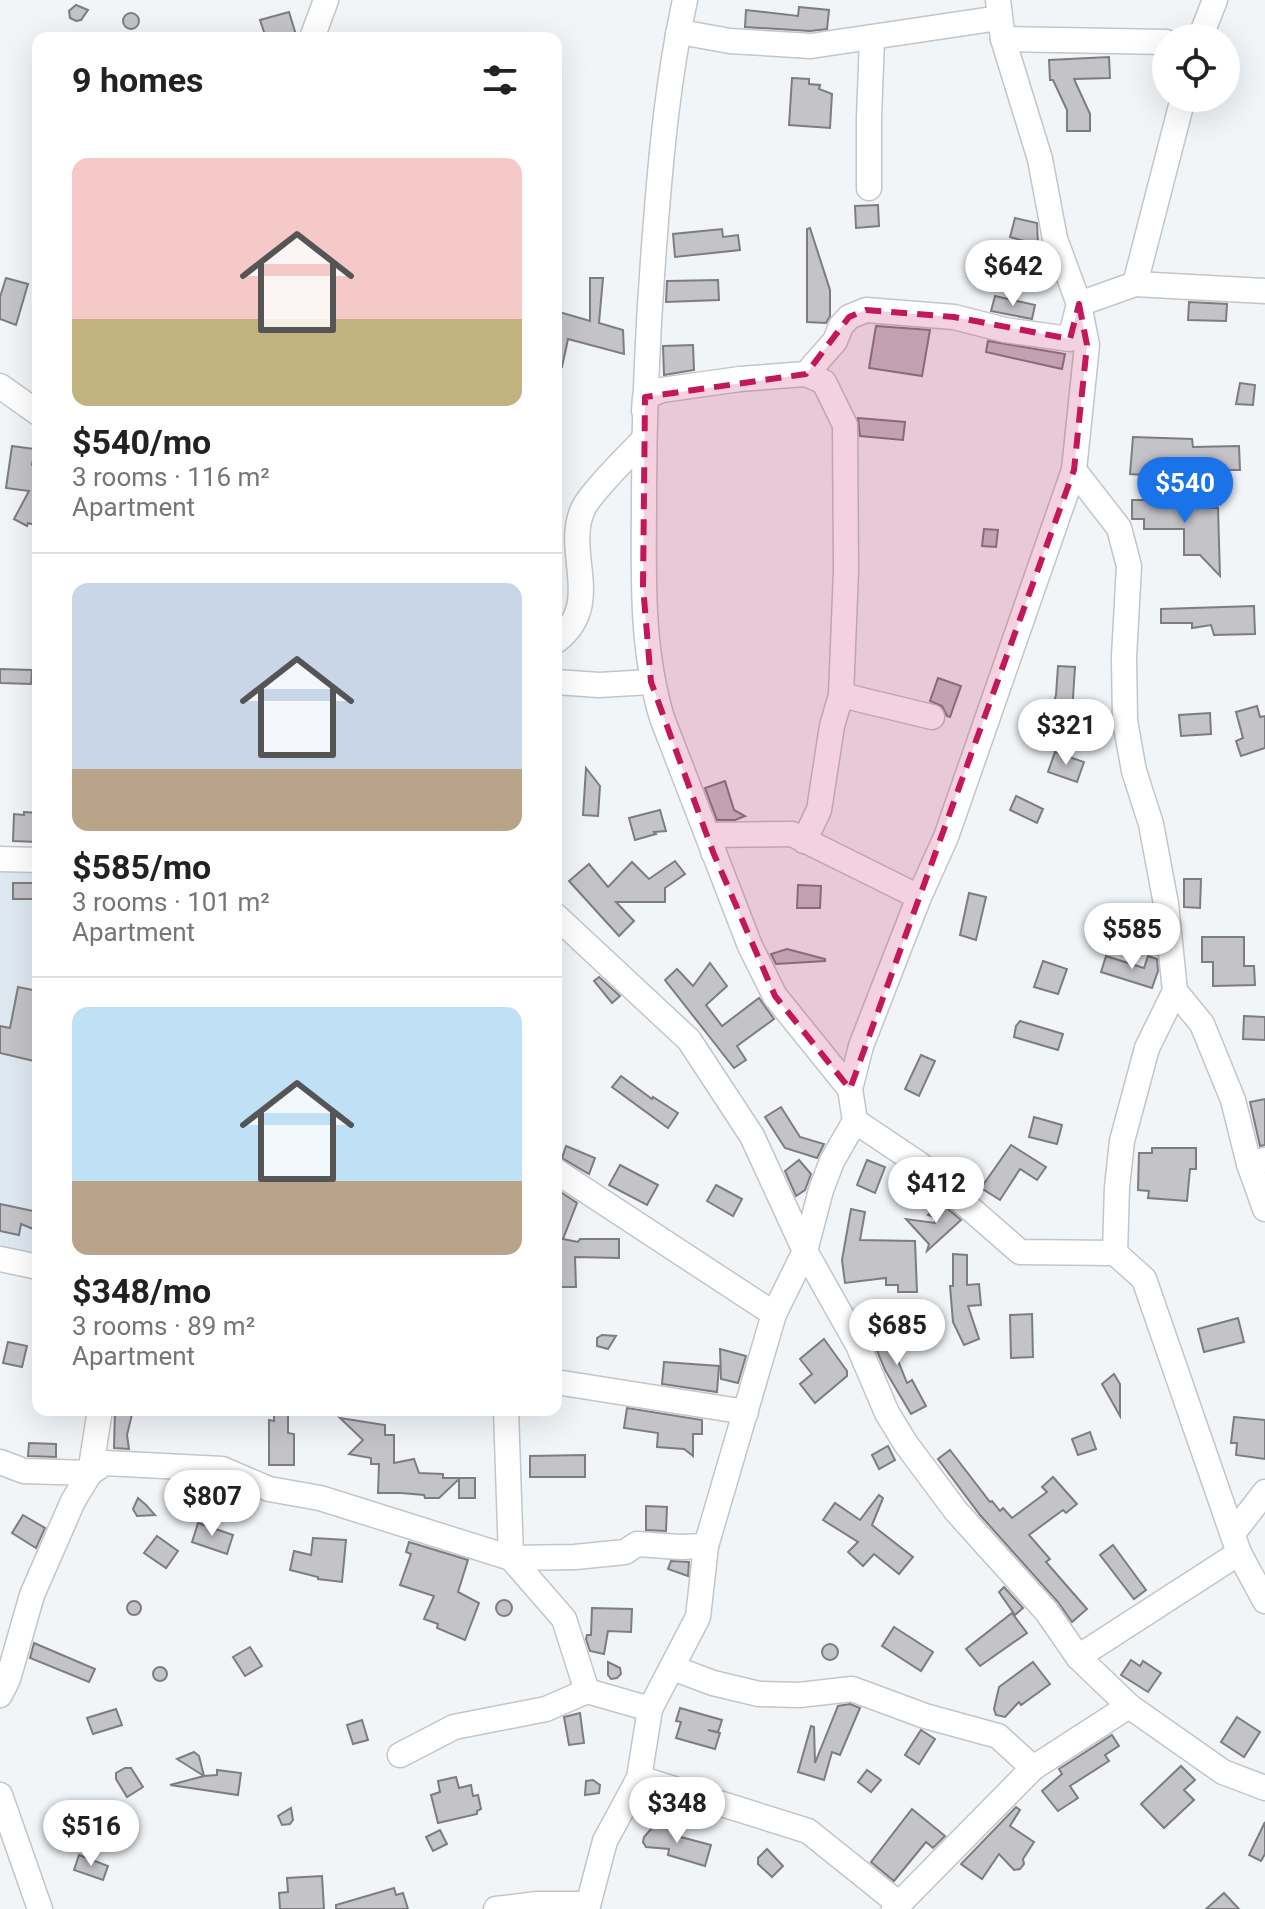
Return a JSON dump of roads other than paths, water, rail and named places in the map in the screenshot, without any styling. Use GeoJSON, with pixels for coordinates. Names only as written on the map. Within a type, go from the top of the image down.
{"type":"FeatureCollection","features":[{"type":"Feature","properties":{"kind":"street"},"geometry":{"type":"LineString","coordinates":[[314,32],[326,0]]}},
{"type":"Feature","properties":{"kind":"street"},"geometry":{"type":"LineString","coordinates":[[562,635],[572,626],[582,599],[577,529],[583,507],[644,429],[663,126],[685,0]]}},
{"type":"Feature","properties":{"kind":"street"},"geometry":{"type":"LineString","coordinates":[[1206,24],[1215,0]]}},
{"type":"Feature","properties":{"kind":"street"},"geometry":{"type":"LineString","coordinates":[[678,34],[811,46],[1000,19],[1152,40]]}},
{"type":"Feature","properties":{"kind":"street"},"geometry":{"type":"LineString","coordinates":[[496,1909],[537,1904],[587,1907],[605,1841],[639,1778],[650,1709],[698,1617],[706,1546],[774,1314],[805,1251],[832,1161],[855,1121],[850,1089],[873,1011],[946,837],[1074,470],[1087,345],[1079,304],[1055,239],[1040,159],[1000,19]]}},
{"type":"Feature","properties":{"kind":"street"},"geometry":{"type":"LineString","coordinates":[[869,188],[872,39]]}},
{"type":"Feature","properties":{"kind":"street"},"geometry":{"type":"LineString","coordinates":[[1135,284],[1179,112]]}},
{"type":"Feature","properties":{"kind":"street"},"geometry":{"type":"LineString","coordinates":[[1079,304],[1135,284],[1265,291]]}},
{"type":"Feature","properties":{"kind":"street"},"geometry":{"type":"LineString","coordinates":[[806,374],[835,341],[849,317],[866,310],[954,317],[1005,330],[1070,339],[1079,304]]}},
{"type":"Feature","properties":{"kind":"street"},"geometry":{"type":"LineString","coordinates":[[804,841],[819,810],[832,726],[841,695],[846,571],[845,425],[824,382],[806,374],[662,390],[645,397],[643,586],[651,682],[750,946],[775,996],[850,1089]]}},
{"type":"Feature","properties":{"kind":"street"},"geometry":{"type":"LineString","coordinates":[[0,386],[32,409]]}},
{"type":"Feature","properties":{"kind":"street"},"geometry":{"type":"LineString","coordinates":[[1074,470],[1119,528],[1129,566],[1124,657],[1125,721],[1134,771],[1151,824],[1166,904],[1175,991],[1147,1048],[1122,1141],[1115,1253]]}},
{"type":"Feature","properties":{"kind":"street"},"geometry":{"type":"LineString","coordinates":[[562,682],[599,685],[651,682]]}},
{"type":"Feature","properties":{"kind":"street"},"geometry":{"type":"LineString","coordinates":[[841,695],[932,717]]}},
{"type":"Feature","properties":{"kind":"street"},"geometry":{"type":"LineString","coordinates":[[713,852],[712,835],[792,834],[919,897]]}},
{"type":"Feature","properties":{"kind":"street"},"geometry":{"type":"LineString","coordinates":[[0,859],[32,860]]}},
{"type":"Feature","properties":{"kind":"street"},"geometry":{"type":"LineString","coordinates":[[562,922],[689,1040],[752,1136],[805,1251],[858,1345],[887,1413],[956,1511],[1047,1612],[1078,1657],[1129,1706],[1223,1772],[1265,1788]]}},
{"type":"Feature","properties":{"kind":"street"},"geometry":{"type":"LineString","coordinates":[[1175,991],[1202,1024],[1257,1162],[1265,1209]]}},
{"type":"Feature","properties":{"kind":"street"},"geometry":{"type":"LineString","coordinates":[[855,1121],[919,1164],[1020,1252],[1115,1253],[1144,1279],[1237,1542],[1265,1601]]}},
{"type":"Feature","properties":{"kind":"street"},"geometry":{"type":"LineString","coordinates":[[562,1175],[774,1314]]}},
{"type":"Feature","properties":{"kind":"street"},"geometry":{"type":"LineString","coordinates":[[0,1259],[32,1266]]}},
{"type":"Feature","properties":{"kind":"street"},"geometry":{"type":"LineString","coordinates":[[562,1383],[746,1412]]}},
{"type":"Feature","properties":{"kind":"street"},"geometry":{"type":"LineString","coordinates":[[0,1695],[8,1679],[32,1595],[73,1501],[90,1473],[99,1416]]}},
{"type":"Feature","properties":{"kind":"street"},"geometry":{"type":"LineString","coordinates":[[506,1416],[511,1558],[564,1619],[587,1691]]}},
{"type":"Feature","properties":{"kind":"street"},"geometry":{"type":"LineString","coordinates":[[0,1462],[24,1471],[90,1473],[105,1463],[222,1469],[269,1489],[320,1498],[511,1558],[625,1552],[637,1544],[706,1546]]}},
{"type":"Feature","properties":{"kind":"street"},"geometry":{"type":"LineString","coordinates":[[1078,1657],[1237,1542],[1265,1492]]}},
{"type":"Feature","properties":{"kind":"street"},"geometry":{"type":"LineString","coordinates":[[673,1668],[713,1683],[759,1694],[799,1695],[852,1689],[925,1716],[998,1736],[1033,1768]]}},
{"type":"Feature","properties":{"kind":"street"},"geometry":{"type":"LineString","coordinates":[[400,1755],[454,1727],[546,1709],[587,1691],[650,1709]]}},
{"type":"Feature","properties":{"kind":"street"},"geometry":{"type":"LineString","coordinates":[[639,1778],[808,1831],[896,1906],[1033,1768],[1129,1706]]}},
{"type":"Feature","properties":{"kind":"street"},"geometry":{"type":"LineString","coordinates":[[0,1795],[4,1823],[40,1909]]}}]}
